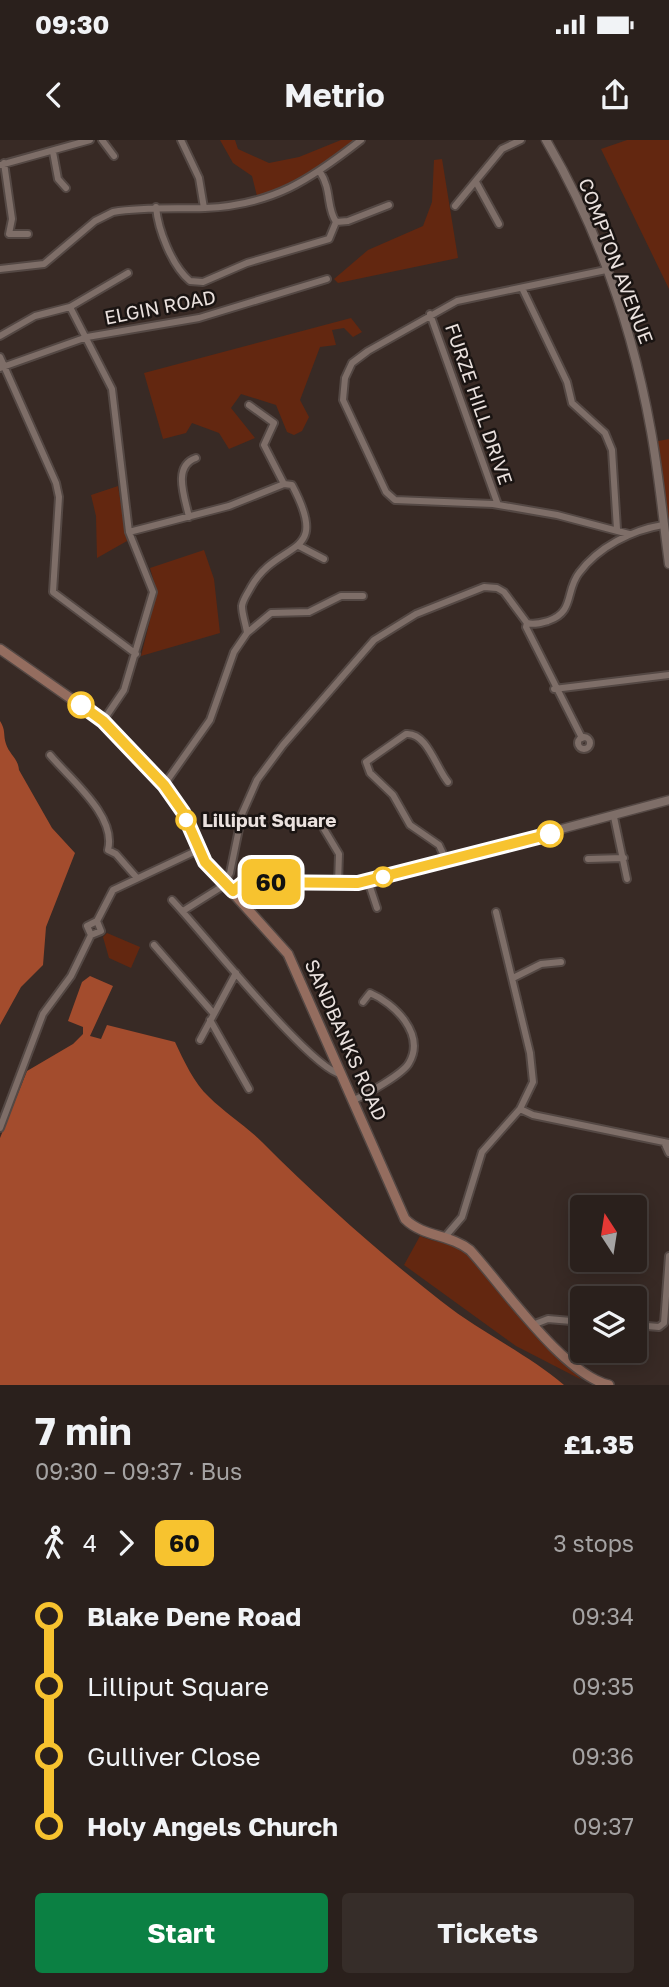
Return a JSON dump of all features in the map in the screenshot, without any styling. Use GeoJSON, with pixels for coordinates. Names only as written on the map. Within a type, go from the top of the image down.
{"type":"FeatureCollection","features":[{"type":"Feature","properties":{"kind":"main road","name":"SANDBANKS ROAD"},"geometry":{"type":"LineString","coordinates":[[0,649],[103,721],[164,785],[183,812],[198,850],[208,866],[288,954],[334,1053],[401,1213],[410,1224],[470,1250],[579,1371],[609,1385]]}},
{"type":"Feature","properties":{"kind":"street"},"geometry":{"type":"LineString","coordinates":[[28,234],[9,234],[12,219],[2,164],[68,149],[74,141],[90,140]]}},
{"type":"Feature","properties":{"kind":"street"},"geometry":{"type":"LineString","coordinates":[[102,140],[114,156]]}},
{"type":"Feature","properties":{"kind":"street"},"geometry":{"type":"LineString","coordinates":[[181,140],[199,178],[204,208]]}},
{"type":"Feature","properties":{"kind":"street"},"geometry":{"type":"LineString","coordinates":[[0,269],[44,264],[95,221],[113,212],[156,207],[244,205],[274,196],[320,172],[361,140]]}},
{"type":"Feature","properties":{"kind":"street"},"geometry":{"type":"LineString","coordinates":[[455,206],[502,149],[521,140]]}},
{"type":"Feature","properties":{"kind":"street","name":"COMPTON AVENUE"},"geometry":{"type":"LineString","coordinates":[[547,140],[565,172],[607,270],[636,361],[652,434],[669,564]]}},
{"type":"Feature","properties":{"kind":"street"},"geometry":{"type":"LineString","coordinates":[[53,152],[58,178],[66,188]]}},
{"type":"Feature","properties":{"kind":"street"},"geometry":{"type":"LineString","coordinates":[[156,207],[157,217],[178,269],[190,281],[198,283],[247,263],[326,241],[333,233],[336,222],[329,188],[320,172]]}},
{"type":"Feature","properties":{"kind":"street"},"geometry":{"type":"LineString","coordinates":[[476,182],[499,224]]}},
{"type":"Feature","properties":{"kind":"street"},"geometry":{"type":"LineString","coordinates":[[336,222],[348,221],[389,205]]}},
{"type":"Feature","properties":{"kind":"street"},"geometry":{"type":"LineString","coordinates":[[607,270],[457,301],[430,314],[352,363],[345,378],[344,400],[386,492],[395,500],[498,505],[617,529],[629,534]]}},
{"type":"Feature","properties":{"kind":"street"},"geometry":{"type":"LineString","coordinates":[[0,336],[35,316],[70,307],[128,272]]}},
{"type":"Feature","properties":{"kind":"street","name":"ELGIN ROAD"},"geometry":{"type":"LineString","coordinates":[[2,367],[87,337],[198,318],[327,279]]}},
{"type":"Feature","properties":{"kind":"street"},"geometry":{"type":"LineString","coordinates":[[522,288],[567,382],[572,403],[605,433],[612,450],[617,529]]}},
{"type":"Feature","properties":{"kind":"street"},"geometry":{"type":"LineString","coordinates":[[70,307],[111,389],[129,532],[153,592],[121,699],[103,721]]}},
{"type":"Feature","properties":{"kind":"street","name":"FURZE HILL DRIVE"},"geometry":{"type":"LineString","coordinates":[[430,314],[498,505]]}},
{"type":"Feature","properties":{"kind":"street"},"geometry":{"type":"LineString","coordinates":[[0,357],[2,367],[56,483],[59,497],[53,592],[136,654]]}},
{"type":"Feature","properties":{"kind":"street"},"geometry":{"type":"LineString","coordinates":[[249,405],[273,419],[274,427],[266,438],[266,449],[284,484]]}},
{"type":"Feature","properties":{"kind":"street"},"geometry":{"type":"LineString","coordinates":[[189,517],[183,493],[183,467],[187,461],[196,458]]}},
{"type":"Feature","properties":{"kind":"street"},"geometry":{"type":"LineString","coordinates":[[129,532],[229,506],[284,484],[292,485],[305,515],[307,531],[299,546],[259,574],[243,606],[247,633]]}},
{"type":"Feature","properties":{"kind":"street"},"geometry":{"type":"LineString","coordinates":[[527,622],[540,623],[560,616],[567,609],[581,570],[629,534],[663,525]]}},
{"type":"Feature","properties":{"kind":"street"},"geometry":{"type":"LineString","coordinates":[[299,546],[324,559]]}},
{"type":"Feature","properties":{"kind":"street"},"geometry":{"type":"LineString","coordinates":[[228,886],[243,814],[262,772],[373,640],[416,614],[484,587],[497,587],[504,592],[527,622],[526,627],[554,689],[582,738]]}},
{"type":"Feature","properties":{"kind":"street"},"geometry":{"type":"LineString","coordinates":[[164,785],[210,720],[234,652],[247,633],[271,613],[309,612],[341,596],[363,596]]}},
{"type":"Feature","properties":{"kind":"street"},"geometry":{"type":"LineString","coordinates":[[554,689],[669,675]]}},
{"type":"Feature","properties":{"kind":"street"},"geometry":{"type":"LineString","coordinates":[[446,860],[439,845],[410,825],[393,795],[370,773],[366,762],[406,734],[413,734],[421,738],[448,782]]}},
{"type":"Feature","properties":{"kind":"street"},"geometry":{"type":"LineString","coordinates":[[50,755],[103,816],[109,828],[108,850],[116,854],[137,878]]}},
{"type":"Feature","properties":{"kind":"street"},"geometry":{"type":"LineString","coordinates":[[183,911],[228,886],[250,882],[338,884],[368,881],[614,817],[669,800]]}},
{"type":"Feature","properties":{"kind":"street"},"geometry":{"type":"LineString","coordinates":[[614,817],[627,879]]}},
{"type":"Feature","properties":{"kind":"street"},"geometry":{"type":"LineString","coordinates":[[324,829],[339,854],[338,884]]}},
{"type":"Feature","properties":{"kind":"street"},"geometry":{"type":"LineString","coordinates":[[0,1128],[43,1014],[71,976],[91,935],[101,931],[97,921],[113,890],[198,850]]}},
{"type":"Feature","properties":{"kind":"street"},"geometry":{"type":"LineString","coordinates":[[588,859],[624,858]]}},
{"type":"Feature","properties":{"kind":"street"},"geometry":{"type":"LineString","coordinates":[[368,881],[377,908]]}},
{"type":"Feature","properties":{"kind":"street"},"geometry":{"type":"LineString","coordinates":[[172,900],[264,1007],[333,1072],[343,1074]]}},
{"type":"Feature","properties":{"kind":"street"},"geometry":{"type":"LineString","coordinates":[[444,1238],[463,1217],[482,1152],[520,1109],[531,1090],[533,1073],[496,912]]}},
{"type":"Feature","properties":{"kind":"street"},"geometry":{"type":"LineString","coordinates":[[153,945],[212,1017],[249,1089]]}},
{"type":"Feature","properties":{"kind":"street"},"geometry":{"type":"LineString","coordinates":[[513,978],[541,964],[561,962]]}},
{"type":"Feature","properties":{"kind":"street"},"geometry":{"type":"LineString","coordinates":[[200,1040],[236,973]]}},
{"type":"Feature","properties":{"kind":"street"},"geometry":{"type":"LineString","coordinates":[[354,1100],[405,1070],[413,1053],[411,1034],[396,1010],[370,993],[363,1002]]}},
{"type":"Feature","properties":{"kind":"street"},"geometry":{"type":"LineString","coordinates":[[318,1058],[334,1053]]}},
{"type":"Feature","properties":{"kind":"street"},"geometry":{"type":"LineString","coordinates":[[520,1109],[534,1115],[666,1142],[669,1153]]}},
{"type":"Feature","properties":{"kind":"street"},"geometry":{"type":"LineString","coordinates":[[647,1326],[659,1327],[664,1323],[669,1256]]}},
{"type":"Feature","properties":{"kind":"street"},"geometry":{"type":"LineString","coordinates":[[535,1324],[548,1319],[570,1321]]}},
{"type":"Feature","properties":{"kind":"shaded area"},"geometry":{"type":"Polygon","coordinates":[[[220,140],[235,140],[238,149],[269,163],[299,157],[341,140],[361,140],[309,180],[258,200],[252,176],[233,163],[220,140]]]}},
{"type":"Feature","properties":{"kind":"shaded area"},"geometry":{"type":"Polygon","coordinates":[[[627,140],[669,140],[669,289],[601,149],[627,140]]]}},
{"type":"Feature","properties":{"kind":"shaded area"},"geometry":{"type":"Polygon","coordinates":[[[442,159],[458,258],[338,283],[334,279],[368,250],[423,226],[432,202],[434,160],[442,159]]]}},
{"type":"Feature","properties":{"kind":"shaded area"},"geometry":{"type":"Polygon","coordinates":[[[351,318],[362,332],[353,337],[344,328],[332,330],[336,345],[320,347],[300,400],[309,417],[302,431],[294,435],[287,432],[276,405],[241,394],[231,408],[255,438],[229,449],[219,433],[192,423],[186,433],[163,439],[144,373],[351,318]]]}},
{"type":"Feature","properties":{"kind":"shaded area"},"geometry":{"type":"Polygon","coordinates":[[[669,439],[669,564],[653,442],[669,439]]]}},
{"type":"Feature","properties":{"kind":"shaded area"},"geometry":{"type":"Polygon","coordinates":[[[118,486],[127,541],[97,558],[96,516],[91,495],[118,486]]]}},
{"type":"Feature","properties":{"kind":"shaded area"},"geometry":{"type":"Polygon","coordinates":[[[204,550],[214,579],[220,633],[141,656],[157,592],[150,568],[204,550]]]}},
{"type":"Feature","properties":{"kind":"shaded area"},"geometry":{"type":"Polygon","coordinates":[[[0,721],[6,744],[19,770],[52,828],[75,853],[46,927],[43,965],[21,987],[0,1025],[0,721]]]}},
{"type":"Feature","properties":{"kind":"shaded area"},"geometry":{"type":"Polygon","coordinates":[[[107,933],[140,947],[131,968],[109,958],[103,937],[107,933]]]}},
{"type":"Feature","properties":{"kind":"shaded area"},"geometry":{"type":"Polygon","coordinates":[[[90,976],[113,986],[90,1036],[101,1039],[107,1025],[175,1042],[204,1091],[349,1224],[456,1312],[564,1385],[0,1385],[0,1138],[27,1071],[73,1044],[83,1034],[83,1027],[68,1021],[82,982],[90,976]]]}},
{"type":"Feature","properties":{"kind":"shaded area"},"geometry":{"type":"Polygon","coordinates":[[[420,1236],[468,1254],[555,1355],[582,1380],[516,1346],[404,1265],[420,1236]]]}},
{"type":"Feature","properties":{"kind":"bus line","name":"60"},"geometry":{"type":"LineString","coordinates":[[81,705],[103,721],[164,785],[183,812],[205,862],[233,891],[239,885],[250,882],[349,884],[368,881],[550,834]]}},
{"type":"Feature","properties":{"kind":"place","name":"Lilliput Square"},"geometry":{"type":"Point","coordinates":[186,820]}}]}
